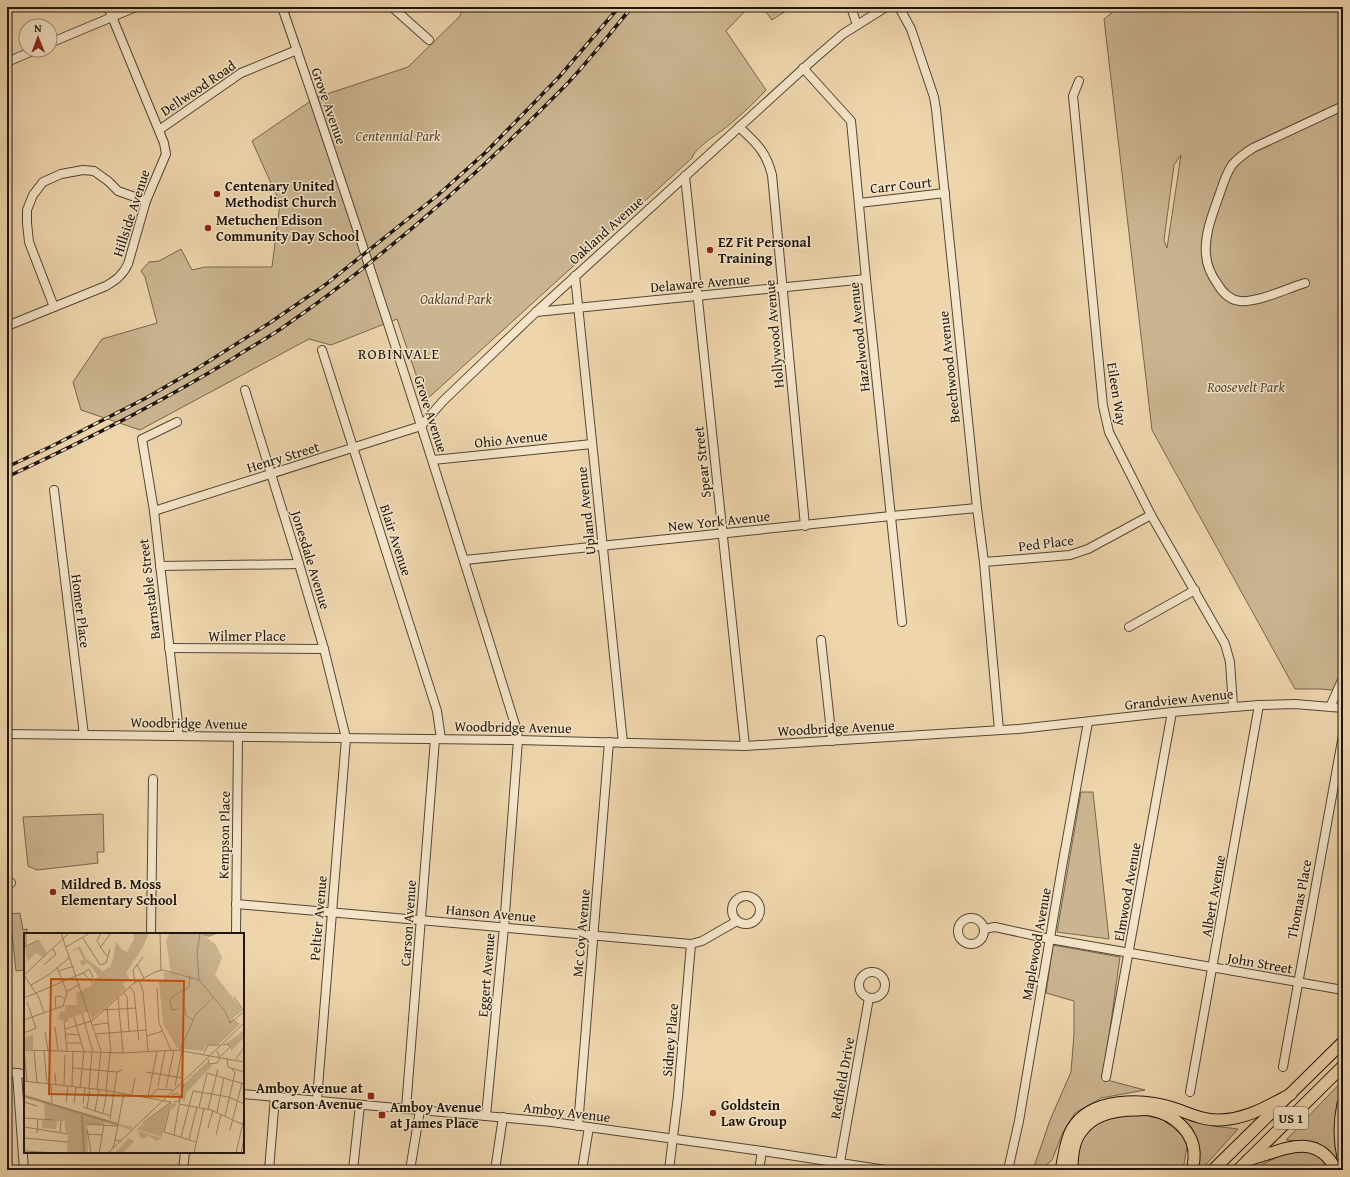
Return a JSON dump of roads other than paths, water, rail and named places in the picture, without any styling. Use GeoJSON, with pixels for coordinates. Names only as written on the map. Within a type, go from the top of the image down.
{"type":"FeatureCollection","features":[{"type":"Feature","properties":{"kind":"highway","name":"US 1"},"geometry":{"type":"LineString","coordinates":[[1213,1170],[1343,1042]]}},
{"type":"Feature","properties":{"kind":"highway","name":"US 1"},"geometry":{"type":"LineString","coordinates":[[1238,1170],[1343,1066]]}},
{"type":"Feature","properties":{"kind":"highway"},"geometry":{"type":"LineString","coordinates":[[1061,1170],[1065,1151],[1073,1128],[1084,1116],[1096,1108],[1114,1104],[1153,1103],[1201,1118],[1218,1120],[1237,1119],[1254,1113],[1291,1094]]}},
{"type":"Feature","properties":{"kind":"highway"},"geometry":{"type":"LineString","coordinates":[[1343,1104],[1339,1129],[1340,1146],[1343,1158]]}},
{"type":"Feature","properties":{"kind":"highway"},"geometry":{"type":"LineString","coordinates":[[1072,1169],[1074,1147],[1080,1132],[1090,1123],[1109,1112],[1151,1110],[1170,1116],[1184,1128],[1192,1140],[1194,1157],[1192,1170]]}},
{"type":"Feature","properties":{"kind":"highway"},"geometry":{"type":"LineString","coordinates":[[1248,1160],[1286,1148],[1301,1146],[1317,1149],[1327,1156],[1336,1170]]}},
{"type":"Feature","properties":{"kind":"highway"},"geometry":{"type":"LineString","coordinates":[[1054,1170],[1065,1151]]}},
{"type":"Feature","properties":{"kind":"street","name":"Hillside Avenue"},"geometry":{"type":"LineString","coordinates":[[7,326],[106,286],[116,280],[124,272],[128,264],[146,201],[166,154],[159,130],[108,7]]}},
{"type":"Feature","properties":{"kind":"street"},"geometry":{"type":"LineString","coordinates":[[58,40],[136,7]]}},
{"type":"Feature","properties":{"kind":"street","name":"Grove Avenue"},"geometry":{"type":"LineString","coordinates":[[282,7],[433,460],[518,731],[518,740]]}},
{"type":"Feature","properties":{"kind":"street"},"geometry":{"type":"LineString","coordinates":[[851,7],[857,25]]}},
{"type":"Feature","properties":{"kind":"street","name":"Oakland Avenue"},"geometry":{"type":"LineString","coordinates":[[421,426],[443,401],[536,312],[814,58],[843,34],[886,7]]}},
{"type":"Feature","properties":{"kind":"street","name":"Beechwood Avenue"},"geometry":{"type":"LineString","coordinates":[[899,7],[910,29],[934,97],[984,562],[999,730]]}},
{"type":"Feature","properties":{"kind":"street"},"geometry":{"type":"LineString","coordinates":[[397,9],[429,40]]}},
{"type":"Feature","properties":{"kind":"street","name":"Dellwood Road"},"geometry":{"type":"LineString","coordinates":[[159,130],[241,73],[297,50]]}},
{"type":"Feature","properties":{"kind":"street"},"geometry":{"type":"LineString","coordinates":[[7,62],[18,57]]}},
{"type":"Feature","properties":{"kind":"street","name":"Hazelwood Avenue"},"geometry":{"type":"LineString","coordinates":[[803,68],[851,121],[902,622]]}},
{"type":"Feature","properties":{"kind":"street","name":"Eileen Way"},"geometry":{"type":"LineString","coordinates":[[1079,81],[1073,96],[1103,406],[1109,432],[1151,515],[1225,644],[1230,662],[1233,706]]}},
{"type":"Feature","properties":{"kind":"street"},"geometry":{"type":"LineString","coordinates":[[1305,283],[1248,301],[1232,299],[1220,288],[1209,268],[1205,245],[1207,233],[1226,177],[1232,166],[1242,155],[1253,148],[1343,106]]}},
{"type":"Feature","properties":{"kind":"street","name":"Hollywood Avenue"},"geometry":{"type":"LineString","coordinates":[[739,126],[766,155],[772,175],[805,526]]}},
{"type":"Feature","properties":{"kind":"street"},"geometry":{"type":"LineString","coordinates":[[54,307],[30,242],[27,223],[27,210],[33,195],[43,182],[61,174],[83,170],[94,171],[108,181],[118,191],[146,201]]}},
{"type":"Feature","properties":{"kind":"street","name":"Spear Street"},"geometry":{"type":"LineString","coordinates":[[685,176],[745,746]]}},
{"type":"Feature","properties":{"kind":"street","name":"Carr Court"},"geometry":{"type":"LineString","coordinates":[[859,202],[945,193]]}},
{"type":"Feature","properties":{"kind":"street","name":"Upland Avenue"},"geometry":{"type":"LineString","coordinates":[[575,276],[623,743]]}},
{"type":"Feature","properties":{"kind":"street","name":"Delaware Avenue"},"geometry":{"type":"LineString","coordinates":[[536,312],[866,279]]}},
{"type":"Feature","properties":{"kind":"street","name":"Blair Avenue"},"geometry":{"type":"LineString","coordinates":[[322,350],[437,711],[438,739]]}},
{"type":"Feature","properties":{"kind":"street","name":"Jonesdale Avenue"},"geometry":{"type":"LineString","coordinates":[[245,390],[324,649],[346,738]]}},
{"type":"Feature","properties":{"kind":"street","name":"Barnstable Street"},"geometry":{"type":"LineString","coordinates":[[177,422],[142,439],[154,511],[178,723],[178,736]]}},
{"type":"Feature","properties":{"kind":"street","name":"Henry Street"},"geometry":{"type":"LineString","coordinates":[[154,511],[353,449],[421,426]]}},
{"type":"Feature","properties":{"kind":"street","name":"Ohio Avenue"},"geometry":{"type":"LineString","coordinates":[[433,460],[592,444]]}},
{"type":"Feature","properties":{"kind":"street","name":"Homer Place"},"geometry":{"type":"LineString","coordinates":[[54,490],[84,735]]}},
{"type":"Feature","properties":{"kind":"street","name":"New York Avenue"},"geometry":{"type":"LineString","coordinates":[[465,560],[977,508]]}},
{"type":"Feature","properties":{"kind":"street","name":"Ped Place"},"geometry":{"type":"LineString","coordinates":[[984,562],[1070,555],[1088,549],[1151,515]]}},
{"type":"Feature","properties":{"kind":"street"},"geometry":{"type":"LineString","coordinates":[[160,566],[299,564]]}},
{"type":"Feature","properties":{"kind":"street"},"geometry":{"type":"LineString","coordinates":[[1129,627],[1195,590]]}},
{"type":"Feature","properties":{"kind":"street"},"geometry":{"type":"LineString","coordinates":[[821,640],[832,741]]}},
{"type":"Feature","properties":{"kind":"street","name":"Wilmer Place"},"geometry":{"type":"LineString","coordinates":[[169,648],[324,649]]}},
{"type":"Feature","properties":{"kind":"street"},"geometry":{"type":"LineString","coordinates":[[1330,707],[1343,678]]}},
{"type":"Feature","properties":{"kind":"street","name":"Grandview Avenue"},"geometry":{"type":"LineString","coordinates":[[1019,729],[1259,704],[1295,704],[1343,708]]}},
{"type":"Feature","properties":{"kind":"street","name":"Albert Avenue"},"geometry":{"type":"LineString","coordinates":[[1190,1092],[1214,968],[1259,704]]}},
{"type":"Feature","properties":{"kind":"street","name":"Elmwood Avenue"},"geometry":{"type":"LineString","coordinates":[[1106,1077],[1172,712]]}},
{"type":"Feature","properties":{"kind":"street","name":"Maplewood Avenue"},"geometry":{"type":"LineString","coordinates":[[1008,1170],[1019,1121],[1088,722]]}},
{"type":"Feature","properties":{"kind":"street","name":"Woodbridge Avenue"},"geometry":{"type":"LineString","coordinates":[[7,734],[518,740],[745,746],[1019,729]]}},
{"type":"Feature","properties":{"kind":"street","name":"Thomas Place"},"geometry":{"type":"LineString","coordinates":[[1283,1067],[1297,982],[1343,735]]}},
{"type":"Feature","properties":{"kind":"street","name":"Kempson Place"},"geometry":{"type":"LineString","coordinates":[[236,933],[238,737]]}},
{"type":"Feature","properties":{"kind":"street","name":"Peltier Avenue"},"geometry":{"type":"LineString","coordinates":[[316,1100],[346,738]]}},
{"type":"Feature","properties":{"kind":"street","name":"Carson Avenue"},"geometry":{"type":"LineString","coordinates":[[406,1109],[421,920],[438,739]]}},
{"type":"Feature","properties":{"kind":"street","name":"Eggert Avenue"},"geometry":{"type":"LineString","coordinates":[[486,1116],[504,927],[518,740]]}},
{"type":"Feature","properties":{"kind":"street","name":"Mc Coy Avenue"},"geometry":{"type":"LineString","coordinates":[[578,1126],[609,742]]}},
{"type":"Feature","properties":{"kind":"street"},"geometry":{"type":"LineString","coordinates":[[150,933],[153,779]]}},
{"type":"Feature","properties":{"kind":"street","name":"Hanson Avenue"},"geometry":{"type":"LineString","coordinates":[[236,904],[692,944],[702,941],[737,921]]}},
{"type":"Feature","properties":{"kind":"street","name":"John Street"},"geometry":{"type":"LineString","coordinates":[[984,929],[995,927],[1050,939],[1343,990]]}},
{"type":"Feature","properties":{"kind":"street","name":"Sidney Place"},"geometry":{"type":"LineString","coordinates":[[669,1170],[674,1139],[692,944]]}},
{"type":"Feature","properties":{"kind":"street","name":"Redfield Drive"},"geometry":{"type":"LineString","coordinates":[[840,1162],[869,998]]}},
{"type":"Feature","properties":{"kind":"street"},"geometry":{"type":"LineString","coordinates":[[7,1072],[21,1073],[24,1170]]}},
{"type":"Feature","properties":{"kind":"street","name":"Amboy Avenue"},"geometry":{"type":"LineString","coordinates":[[244,1094],[589,1127],[840,1162],[886,1170]]}},
{"type":"Feature","properties":{"kind":"street"},"geometry":{"type":"LineString","coordinates":[[269,1170],[275,1097]]}},
{"type":"Feature","properties":{"kind":"street"},"geometry":{"type":"LineString","coordinates":[[353,1170],[360,1105]]}},
{"type":"Feature","properties":{"kind":"street"},"geometry":{"type":"LineString","coordinates":[[410,1170],[420,1110]]}},
{"type":"Feature","properties":{"kind":"street"},"geometry":{"type":"LineString","coordinates":[[495,1170],[503,1118]]}},
{"type":"Feature","properties":{"kind":"street"},"geometry":{"type":"LineString","coordinates":[[582,1170],[589,1127]]}},
{"type":"Feature","properties":{"kind":"street"},"geometry":{"type":"LineString","coordinates":[[759,1170],[762,1151]]}},
{"type":"Feature","properties":{"kind":"street"},"geometry":{"type":"LineString","coordinates":[[183,1170],[185,1153]]}},
{"type":"Feature","properties":{"kind":"railway"},"geometry":{"type":"LineString","coordinates":[[7,467],[146,398],[198,368],[271,322],[325,285],[438,195],[486,152],[559,77],[619,7]]}},
{"type":"Feature","properties":{"kind":"railway"},"geometry":{"type":"LineString","coordinates":[[7,477],[65,450],[177,391],[273,334],[318,303],[428,215],[498,152],[565,86],[632,7]]}},
{"type":"Feature","properties":{"kind":"place","name":"Centenary United Methodist Church"},"geometry":{"type":"Point","coordinates":[217,194]}},
{"type":"Feature","properties":{"kind":"place","name":"Metuchen Edison Community Day School"},"geometry":{"type":"Point","coordinates":[208,228]}},
{"type":"Feature","properties":{"kind":"place","name":"EZ Fit Personal Training"},"geometry":{"type":"Point","coordinates":[710,250]}},
{"type":"Feature","properties":{"kind":"place","name":"Mildred B. Moss Elementary School"},"geometry":{"type":"Point","coordinates":[53,892]}},
{"type":"Feature","properties":{"kind":"place","name":"Amboy Avenue at Carson Avenue"},"geometry":{"type":"Point","coordinates":[371,1096]}},
{"type":"Feature","properties":{"kind":"place","name":"Goldstein Law Group"},"geometry":{"type":"Point","coordinates":[713,1113]}},
{"type":"Feature","properties":{"kind":"place","name":"Amboy Avenue at James Place"},"geometry":{"type":"Point","coordinates":[382,1115]}},
{"type":"Feature","properties":{"kind":"district","name":"ROBINVALE"},"geometry":{"type":"Point","coordinates":[399,353]}},
{"type":"Feature","properties":{"kind":"park label","name":"Centennial Park"},"geometry":{"type":"Point","coordinates":[398,136]}},
{"type":"Feature","properties":{"kind":"park label","name":"Oakland Park"},"geometry":{"type":"Point","coordinates":[456,299]}},
{"type":"Feature","properties":{"kind":"park label","name":"Roosevelt Park"},"geometry":{"type":"Point","coordinates":[1246,387]}}]}
